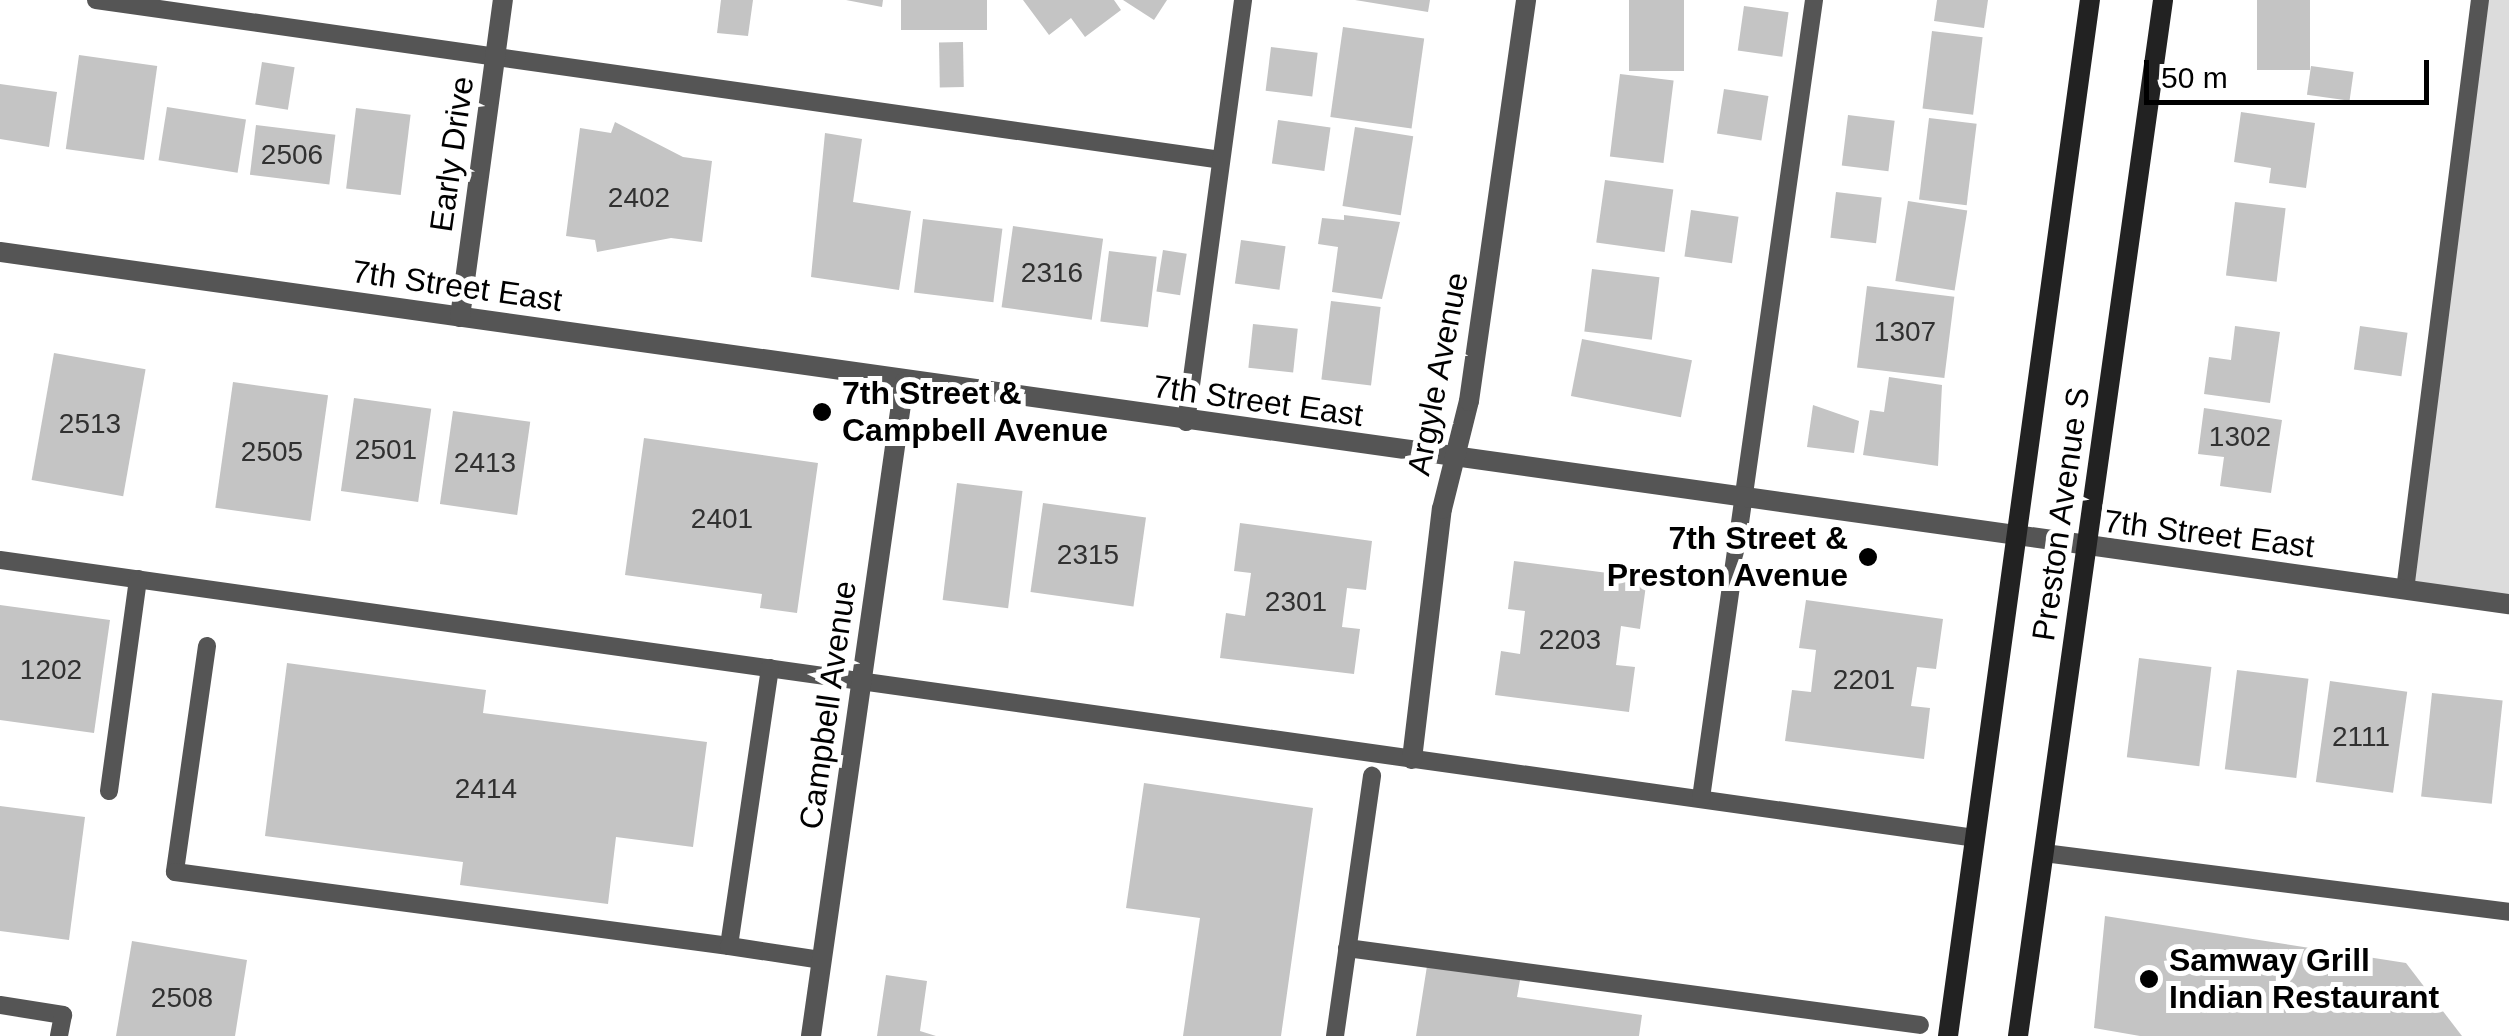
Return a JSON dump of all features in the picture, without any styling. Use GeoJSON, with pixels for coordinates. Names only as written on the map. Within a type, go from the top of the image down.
{"type":"FeatureCollection","features":[{"type":"Feature","properties":{"kind":"main road","name":"Preston Avenue S"},"geometry":{"type":"LineString","coordinates":[[1948,1036],[2090,0]]}},
{"type":"Feature","properties":{"kind":"main road","name":"Preston Avenue S"},"geometry":{"type":"LineString","coordinates":[[2018,1036],[2163,0]]}},
{"type":"Feature","properties":{"kind":"street","name":"Early Drive"},"geometry":{"type":"LineString","coordinates":[[460,317],[503,0]]}},
{"type":"Feature","properties":{"kind":"street","name":"Argyle Avenue"},"geometry":{"type":"LineString","coordinates":[[1412,759],[1442,509],[1456,457],[1526,0]]}},
{"type":"Feature","properties":{"kind":"street","name":"7th Street East"},"geometry":{"type":"LineString","coordinates":[[0,252],[904,383],[1748,497],[2086,549],[2509,604]]}},
{"type":"Feature","properties":{"kind":"street","name":"Campbell Avenue"},"geometry":{"type":"LineString","coordinates":[[811,1036],[904,383]]}},
{"type":"Feature","properties":{"kind":"lane"},"geometry":{"type":"LineString","coordinates":[[96,0],[1221,160]]}},
{"type":"Feature","properties":{"kind":"lane"},"geometry":{"type":"LineString","coordinates":[[250,22],[253,0]]}},
{"type":"Feature","properties":{"kind":"lane"},"geometry":{"type":"LineString","coordinates":[[1186,422],[1243,0]]}},
{"type":"Feature","properties":{"kind":"lane"},"geometry":{"type":"LineString","coordinates":[[1702,798],[1748,497],[1814,0]]}},
{"type":"Feature","properties":{"kind":"lane"},"geometry":{"type":"LineString","coordinates":[[2405,590],[2480,0]]}},
{"type":"Feature","properties":{"kind":"lane"},"geometry":{"type":"LineString","coordinates":[[0,560],[1975,838]]}},
{"type":"Feature","properties":{"kind":"lane"},"geometry":{"type":"LineString","coordinates":[[109,792],[138,580]]}},
{"type":"Feature","properties":{"kind":"lane"},"geometry":{"type":"LineString","coordinates":[[207,646],[175,872],[822,960]]}},
{"type":"Feature","properties":{"kind":"lane"},"geometry":{"type":"LineString","coordinates":[[729,946],[770,668]]}},
{"type":"Feature","properties":{"kind":"lane"},"geometry":{"type":"LineString","coordinates":[[1335,1036],[1372,776]]}},
{"type":"Feature","properties":{"kind":"lane"},"geometry":{"type":"LineString","coordinates":[[2044,853],[2509,912]]}},
{"type":"Feature","properties":{"kind":"lane"},"geometry":{"type":"LineString","coordinates":[[1347,948],[1920,1025]]}},
{"type":"Feature","properties":{"kind":"lane"},"geometry":{"type":"LineString","coordinates":[[0,1005],[62,1014],[59,1036]]}},
{"type":"Feature","properties":{"kind":"shaded area"},"geometry":{"type":"Polygon","coordinates":[[[2480,0],[2509,0],[2509,604],[2405,590],[2480,0]]]}},
{"type":"Feature","properties":{"kind":"building"},"geometry":{"type":"Polygon","coordinates":[[[721,0],[753,0],[748,36],[717,33],[721,0]]]}},
{"type":"Feature","properties":{"kind":"building"},"geometry":{"type":"Polygon","coordinates":[[[846,0],[883,0],[882,7],[846,0]]]}},
{"type":"Feature","properties":{"kind":"building"},"geometry":{"type":"Polygon","coordinates":[[[901,0],[987,0],[987,30],[901,30],[901,0]]]}},
{"type":"Feature","properties":{"kind":"building"},"geometry":{"type":"Polygon","coordinates":[[[1023,0],[1114,0],[1121,10],[1085,37],[1071,18],[1049,35],[1023,0]]]}},
{"type":"Feature","properties":{"kind":"building"},"geometry":{"type":"Polygon","coordinates":[[[1123,0],[1167,0],[1154,20],[1123,0]]]}},
{"type":"Feature","properties":{"kind":"building"},"geometry":{"type":"Polygon","coordinates":[[[1355,0],[1430,0],[1428,12],[1355,0]]]}},
{"type":"Feature","properties":{"kind":"building"},"geometry":{"type":"Polygon","coordinates":[[[1629,0],[1684,0],[1684,71],[1629,71],[1629,0]]]}},
{"type":"Feature","properties":{"kind":"building"},"geometry":{"type":"Polygon","coordinates":[[[1937,0],[1988,0],[1984,28],[1934,21],[1937,0]]]}},
{"type":"Feature","properties":{"kind":"building"},"geometry":{"type":"Polygon","coordinates":[[[2257,0],[2310,0],[2310,70],[2257,70],[2257,0]]]}},
{"type":"Feature","properties":{"kind":"building"},"geometry":{"type":"Polygon","coordinates":[[[1744,6],[1789,12],[1782,57],[1738,51],[1744,6]]]}},
{"type":"Feature","properties":{"kind":"building"},"geometry":{"type":"Polygon","coordinates":[[[1343,27],[1424,38],[1412,129],[1330,117],[1343,27]]]}},
{"type":"Feature","properties":{"kind":"building"},"geometry":{"type":"Polygon","coordinates":[[[1932,31],[1983,37],[1973,115],[1922,108],[1932,31]]]}},
{"type":"Feature","properties":{"kind":"building"},"geometry":{"type":"Polygon","coordinates":[[[939,42],[963,42],[964,87],[940,87],[939,42]]]}},
{"type":"Feature","properties":{"kind":"building"},"geometry":{"type":"Polygon","coordinates":[[[1271,47],[1318,53],[1312,96],[1266,91],[1271,47]]]}},
{"type":"Feature","properties":{"kind":"building"},"geometry":{"type":"Polygon","coordinates":[[[79,55],[157,66],[144,160],[66,149],[79,55]]]}},
{"type":"Feature","properties":{"kind":"building"},"geometry":{"type":"Polygon","coordinates":[[[262,62],[295,67],[288,110],[255,104],[262,62]]]}},
{"type":"Feature","properties":{"kind":"building"},"geometry":{"type":"Polygon","coordinates":[[[2311,66],[2354,72],[2350,101],[2307,95],[2311,66]]]}},
{"type":"Feature","properties":{"kind":"building"},"geometry":{"type":"Polygon","coordinates":[[[1620,74],[1674,81],[1663,163],[1610,156],[1620,74]]]}},
{"type":"Feature","properties":{"kind":"building"},"geometry":{"type":"Polygon","coordinates":[[[0,84],[57,92],[49,147],[0,139],[0,84]]]}},
{"type":"Feature","properties":{"kind":"building"},"geometry":{"type":"Polygon","coordinates":[[[1724,89],[1768,96],[1761,140],[1717,133],[1724,89]]]}},
{"type":"Feature","properties":{"kind":"building"},"geometry":{"type":"Polygon","coordinates":[[[167,107],[246,120],[238,173],[159,160],[167,107]]]}},
{"type":"Feature","properties":{"kind":"building"},"geometry":{"type":"Polygon","coordinates":[[[356,108],[411,115],[401,195],[346,188],[356,108]]]}},
{"type":"Feature","properties":{"kind":"building"},"geometry":{"type":"Polygon","coordinates":[[[2241,112],[2315,123],[2306,188],[2269,183],[2271,168],[2234,162],[2241,112]]]}},
{"type":"Feature","properties":{"kind":"building"},"geometry":{"type":"Polygon","coordinates":[[[1848,115],[1895,121],[1888,171],[1842,166],[1848,115]]]}},
{"type":"Feature","properties":{"kind":"building"},"geometry":{"type":"Polygon","coordinates":[[[1929,118],[1977,124],[1967,205],[1919,199],[1929,118]]]}},
{"type":"Feature","properties":{"kind":"building"},"geometry":{"type":"Polygon","coordinates":[[[1278,120],[1330,127],[1324,171],[1272,164],[1278,120]]]}},
{"type":"Feature","properties":{"kind":"building"},"geometry":{"type":"Polygon","coordinates":[[[615,122],[683,157],[712,161],[702,242],[671,238],[597,252],[595,240],[566,236],[580,128],[611,133],[615,122]]]}},
{"type":"Feature","properties":{"kind":"building"},"geometry":{"type":"Polygon","coordinates":[[[256,125],[335,135],[329,184],[250,175],[256,125]]]}},
{"type":"Feature","properties":{"kind":"building"},"geometry":{"type":"Polygon","coordinates":[[[1355,127],[1413,136],[1401,215],[1342,206],[1355,127]]]}},
{"type":"Feature","properties":{"kind":"building"},"geometry":{"type":"Polygon","coordinates":[[[825,133],[862,139],[853,202],[911,211],[899,290],[811,277],[825,133]]]}},
{"type":"Feature","properties":{"kind":"building"},"geometry":{"type":"Polygon","coordinates":[[[1605,180],[1673,190],[1665,252],[1596,242],[1605,180]]]}},
{"type":"Feature","properties":{"kind":"building"},"geometry":{"type":"Polygon","coordinates":[[[1836,192],[1882,198],[1876,243],[1830,238],[1836,192]]]}},
{"type":"Feature","properties":{"kind":"building"},"geometry":{"type":"Polygon","coordinates":[[[1908,201],[1967,210],[1955,290],[1895,281],[1908,201]]]}},
{"type":"Feature","properties":{"kind":"building"},"geometry":{"type":"Polygon","coordinates":[[[2235,202],[2286,208],[2277,282],[2226,275],[2235,202]]]}},
{"type":"Feature","properties":{"kind":"building"},"geometry":{"type":"Polygon","coordinates":[[[1691,210],[1739,217],[1732,263],[1684,257],[1691,210]]]}},
{"type":"Feature","properties":{"kind":"building"},"geometry":{"type":"Polygon","coordinates":[[[1344,215],[1400,222],[1382,299],[1332,292],[1338,247],[1318,244],[1322,218],[1344,220],[1344,215]]]}},
{"type":"Feature","properties":{"kind":"building"},"geometry":{"type":"Polygon","coordinates":[[[923,219],[1002,229],[993,302],[914,292],[923,219]]]}},
{"type":"Feature","properties":{"kind":"building"},"geometry":{"type":"Polygon","coordinates":[[[1013,226],[1103,239],[1092,320],[1002,307],[1013,226]]]}},
{"type":"Feature","properties":{"kind":"building"},"geometry":{"type":"Polygon","coordinates":[[[1241,240],[1286,246],[1279,290],[1235,284],[1241,240]]]}},
{"type":"Feature","properties":{"kind":"building"},"geometry":{"type":"Polygon","coordinates":[[[1163,250],[1187,254],[1180,295],[1156,291],[1163,250]]]}},
{"type":"Feature","properties":{"kind":"building"},"geometry":{"type":"Polygon","coordinates":[[[1109,251],[1157,257],[1148,327],[1100,321],[1109,251]]]}},
{"type":"Feature","properties":{"kind":"building"},"geometry":{"type":"Polygon","coordinates":[[[1592,269],[1659,277],[1652,340],[1584,332],[1592,269]]]}},
{"type":"Feature","properties":{"kind":"building"},"geometry":{"type":"Polygon","coordinates":[[[1867,286],[1954,297],[1944,378],[1857,367],[1867,286]]]}},
{"type":"Feature","properties":{"kind":"building"},"geometry":{"type":"Polygon","coordinates":[[[1331,301],[1381,307],[1371,386],[1321,379],[1331,301]]]}},
{"type":"Feature","properties":{"kind":"building"},"geometry":{"type":"Polygon","coordinates":[[[1253,324],[1298,329],[1293,372],[1248,368],[1253,324]]]}},
{"type":"Feature","properties":{"kind":"building"},"geometry":{"type":"Polygon","coordinates":[[[2235,326],[2280,332],[2270,403],[2204,394],[2209,357],[2231,360],[2235,326]]]}},
{"type":"Feature","properties":{"kind":"building"},"geometry":{"type":"Polygon","coordinates":[[[2360,326],[2408,333],[2401,376],[2354,370],[2360,326]]]}},
{"type":"Feature","properties":{"kind":"building"},"geometry":{"type":"Polygon","coordinates":[[[1582,339],[1692,360],[1681,417],[1571,396],[1582,339]]]}},
{"type":"Feature","properties":{"kind":"building"},"geometry":{"type":"Polygon","coordinates":[[[54,353],[146,369],[123,496],[32,480],[54,353]]]}},
{"type":"Feature","properties":{"kind":"building"},"geometry":{"type":"Polygon","coordinates":[[[1889,377],[1942,385],[1938,466],[1863,455],[1870,410],[1884,412],[1889,377]]]}},
{"type":"Feature","properties":{"kind":"building"},"geometry":{"type":"Polygon","coordinates":[[[233,382],[328,395],[310,521],[215,508],[233,382]]]}},
{"type":"Feature","properties":{"kind":"building"},"geometry":{"type":"Polygon","coordinates":[[[354,398],[431,409],[418,502],[341,491],[354,398]]]}},
{"type":"Feature","properties":{"kind":"building"},"geometry":{"type":"Polygon","coordinates":[[[1813,405],[1859,421],[1854,453],[1807,447],[1813,405]]]}},
{"type":"Feature","properties":{"kind":"building"},"geometry":{"type":"Polygon","coordinates":[[[2204,408],[2282,420],[2271,493],[2220,486],[2224,457],[2198,454],[2204,408]]]}},
{"type":"Feature","properties":{"kind":"building"},"geometry":{"type":"Polygon","coordinates":[[[453,411],[530,422],[517,515],[440,504],[453,411]]]}},
{"type":"Feature","properties":{"kind":"building"},"geometry":{"type":"Polygon","coordinates":[[[644,438],[818,463],[797,613],[760,608],[762,594],[625,575],[644,438]]]}},
{"type":"Feature","properties":{"kind":"building"},"geometry":{"type":"Polygon","coordinates":[[[957,483],[1023,491],[1008,608],[943,600],[957,483]]]}},
{"type":"Feature","properties":{"kind":"building"},"geometry":{"type":"Polygon","coordinates":[[[1043,503],[1146,517],[1133,607],[1030,592],[1043,503]]]}},
{"type":"Feature","properties":{"kind":"building"},"geometry":{"type":"Polygon","coordinates":[[[1240,523],[1372,541],[1366,590],[1347,588],[1342,627],[1360,629],[1354,674],[1220,658],[1226,613],[1245,616],[1251,573],[1234,571],[1240,523]]]}},
{"type":"Feature","properties":{"kind":"building"},"geometry":{"type":"Polygon","coordinates":[[[1514,561],[1647,578],[1640,629],[1621,626],[1616,665],[1635,667],[1629,712],[1495,695],[1501,651],[1520,654],[1525,611],[1508,609],[1514,561]]]}},
{"type":"Feature","properties":{"kind":"building"},"geometry":{"type":"Polygon","coordinates":[[[1806,600],[1943,619],[1936,669],[1917,667],[1911,706],[1930,708],[1924,759],[1785,741],[1792,690],[1811,692],[1816,650],[1799,648],[1806,600]]]}},
{"type":"Feature","properties":{"kind":"building"},"geometry":{"type":"Polygon","coordinates":[[[0,605],[110,620],[94,733],[0,720],[0,605]]]}},
{"type":"Feature","properties":{"kind":"building"},"geometry":{"type":"Polygon","coordinates":[[[2139,658],[2211,667],[2199,766],[2127,757],[2139,658]]]}},
{"type":"Feature","properties":{"kind":"building"},"geometry":{"type":"Polygon","coordinates":[[[287,663],[486,690],[483,713],[707,742],[693,847],[616,837],[608,904],[460,885],[463,862],[265,836],[287,663]]]}},
{"type":"Feature","properties":{"kind":"building"},"geometry":{"type":"Polygon","coordinates":[[[2237,670],[2308,679],[2296,778],[2225,769],[2237,670]]]}},
{"type":"Feature","properties":{"kind":"building"},"geometry":{"type":"Polygon","coordinates":[[[2330,681],[2407,692],[2393,793],[2316,782],[2330,681]]]}},
{"type":"Feature","properties":{"kind":"building"},"geometry":{"type":"Polygon","coordinates":[[[2432,693],[2503,700],[2492,804],[2421,796],[2432,693]]]}},
{"type":"Feature","properties":{"kind":"building"},"geometry":{"type":"Polygon","coordinates":[[[1144,783],[1313,808],[1281,1036],[1183,1036],[1200,918],[1126,908],[1144,783]]]}},
{"type":"Feature","properties":{"kind":"building"},"geometry":{"type":"Polygon","coordinates":[[[0,806],[85,817],[69,940],[0,931],[0,806]]]}},
{"type":"Feature","properties":{"kind":"building"},"geometry":{"type":"Polygon","coordinates":[[[2105,916],[2406,963],[2462,1036],[2140,1036],[2094,1028],[2105,916]]]}},
{"type":"Feature","properties":{"kind":"building"},"geometry":{"type":"Polygon","coordinates":[[[132,941],[247,960],[235,1036],[116,1036],[132,941]]]}},
{"type":"Feature","properties":{"kind":"building"},"geometry":{"type":"Polygon","coordinates":[[[1427,966],[1520,980],[1517,997],[1642,1015],[1639,1036],[1416,1036],[1427,966]]]}},
{"type":"Feature","properties":{"kind":"building"},"geometry":{"type":"Polygon","coordinates":[[[886,975],[927,981],[920,1031],[936,1036],[877,1036],[886,975]]]}},
{"type":"Feature","properties":{"kind":"place","name":"7th Street & Campbell Avenue"},"geometry":{"type":"Point","coordinates":[822,412]}},
{"type":"Feature","properties":{"kind":"place","name":"7th Street & Preston Avenue"},"geometry":{"type":"Point","coordinates":[1868,557]}},
{"type":"Feature","properties":{"kind":"place","name":"Samway Grill Indian Restaurant"},"geometry":{"type":"Point","coordinates":[2149,979]}}]}
